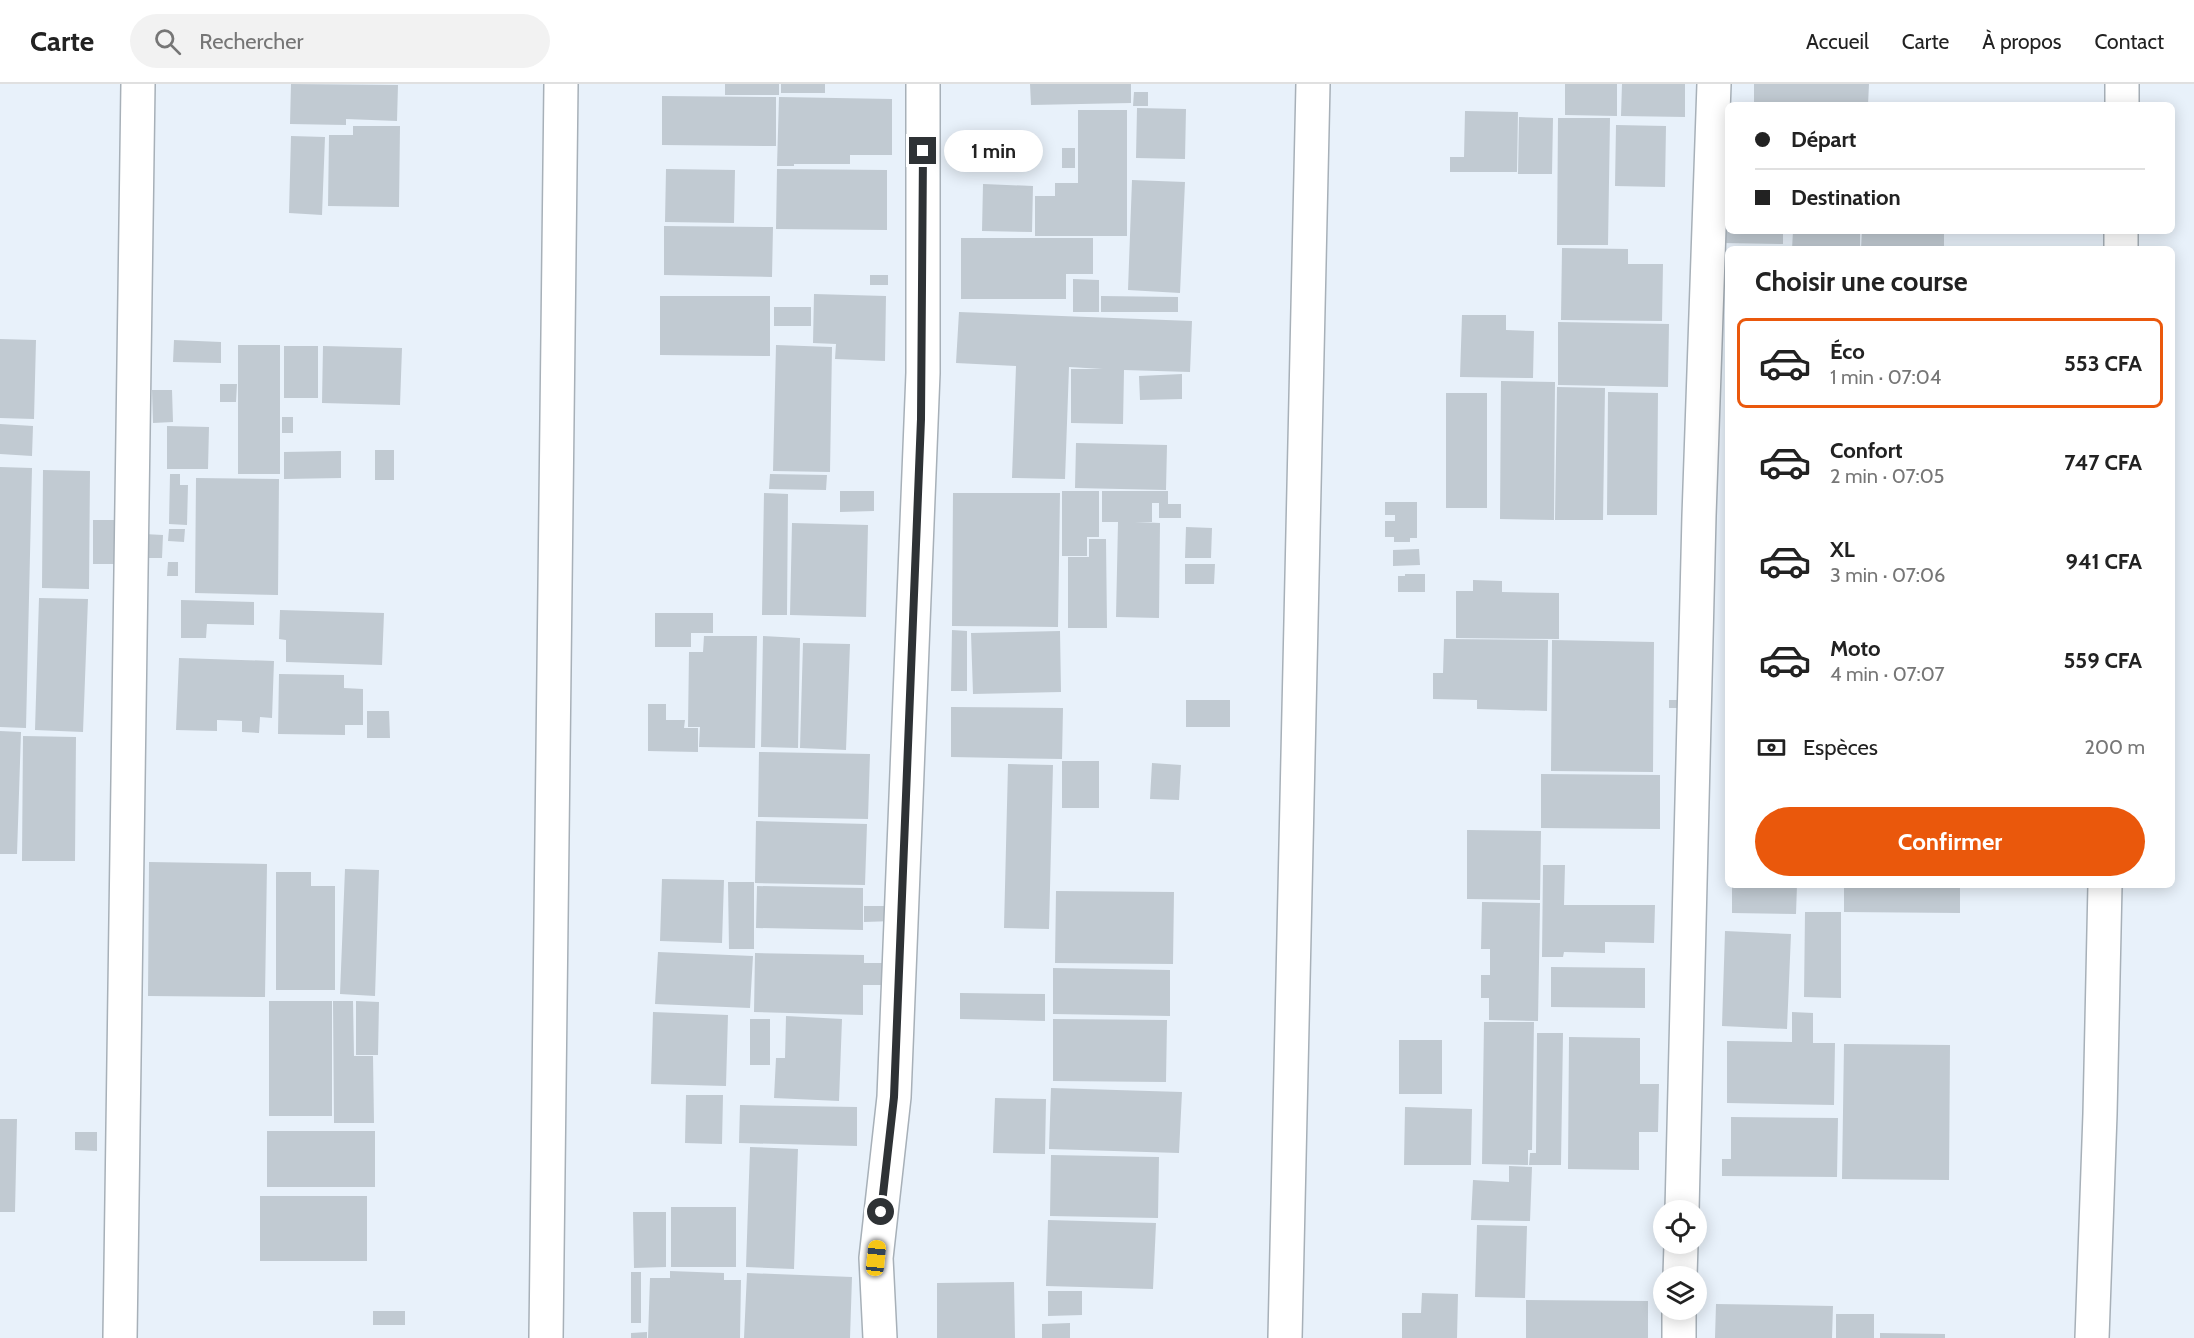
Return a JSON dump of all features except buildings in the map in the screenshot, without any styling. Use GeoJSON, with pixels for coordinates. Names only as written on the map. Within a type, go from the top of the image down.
{"type":"FeatureCollection","features":[{"type":"Feature","properties":{"kind":"street"},"geometry":{"type":"LineString","coordinates":[[120,1338],[138,84]]}},
{"type":"Feature","properties":{"kind":"street"},"geometry":{"type":"LineString","coordinates":[[546,1338],[561,84]]}},
{"type":"Feature","properties":{"kind":"street"},"geometry":{"type":"LineString","coordinates":[[880,1338],[876,1258],[894,1097],[923,373],[923,84]]}},
{"type":"Feature","properties":{"kind":"street"},"geometry":{"type":"LineString","coordinates":[[1286,1338],[1313,84]]}},
{"type":"Feature","properties":{"kind":"street"},"geometry":{"type":"LineString","coordinates":[[1682,1200],[1699,504],[1714,84]]}},
{"type":"Feature","properties":{"kind":"street"},"geometry":{"type":"LineString","coordinates":[[2122,84],[2122,102]]}},
{"type":"Feature","properties":{"kind":"street"},"geometry":{"type":"LineString","coordinates":[[2092,1338],[2105,888]]}},
{"type":"Feature","properties":{"kind":"street"},"geometry":{"type":"LineString","coordinates":[[1679,1320],[1679,1338]]}},
{"type":"Feature","properties":{"kind":"route"},"geometry":{"type":"LineString","coordinates":[[881,1212],[894,1097],[923,373],[923,151]]}}]}
